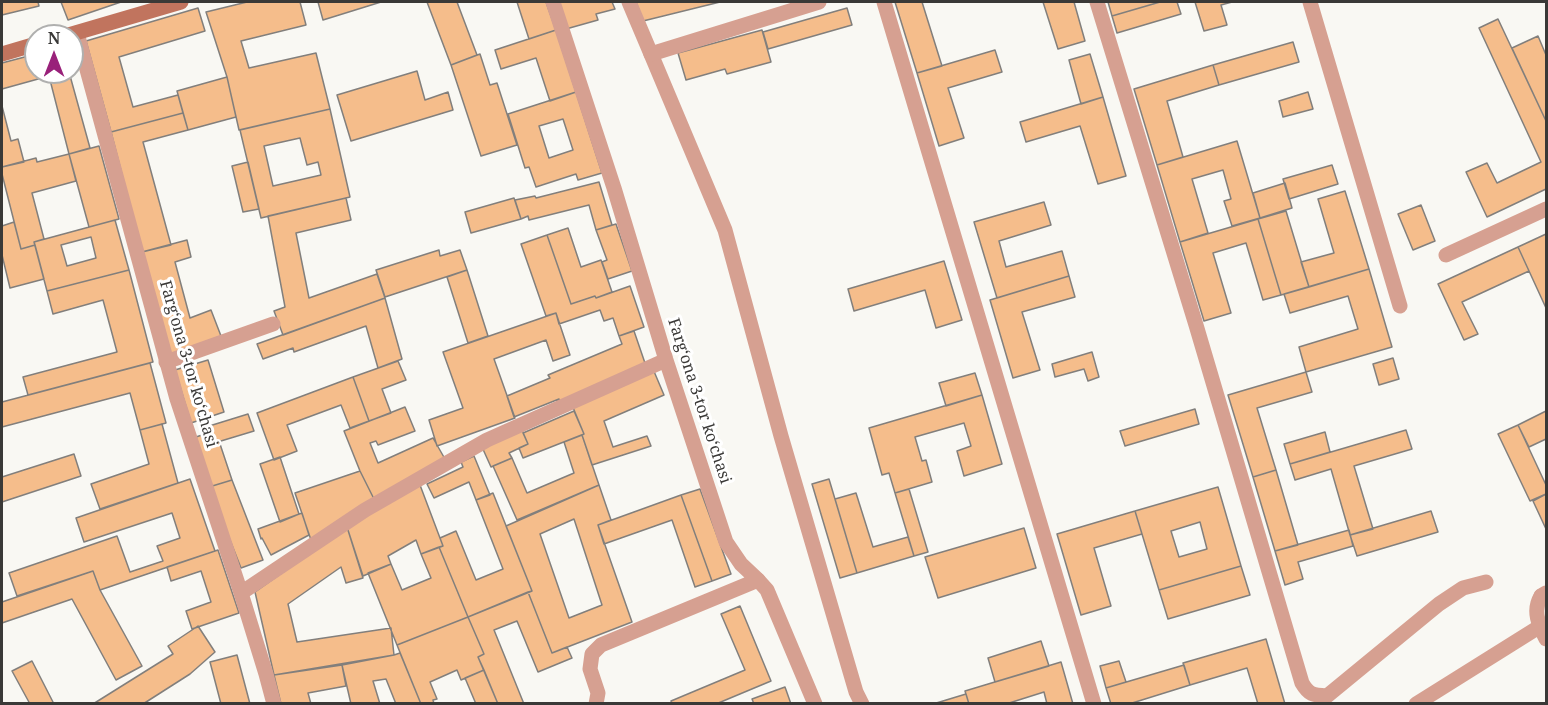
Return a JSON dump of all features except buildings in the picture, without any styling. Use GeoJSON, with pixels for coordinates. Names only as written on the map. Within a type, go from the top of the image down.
{"type":"FeatureCollection","features":[{"type":"Feature","properties":{"kind":"street"},"geometry":{"type":"LineString","coordinates":[[84,30],[181,2]]}},
{"type":"Feature","properties":{"kind":"street","name":"Fargʻona 3-tor koʻchasi"},"geometry":{"type":"LineString","coordinates":[[553,2],[726,542],[741,564],[767,590],[815,704]]}},
{"type":"Feature","properties":{"kind":"street"},"geometry":{"type":"LineString","coordinates":[[629,2],[725,230],[781,436],[856,692],[862,704]]}},
{"type":"Feature","properties":{"kind":"street"},"geometry":{"type":"LineString","coordinates":[[651,54],[819,2]]}},
{"type":"Feature","properties":{"kind":"street"},"geometry":{"type":"LineString","coordinates":[[884,2],[1094,704]]}},
{"type":"Feature","properties":{"kind":"street"},"geometry":{"type":"LineString","coordinates":[[1097,2],[1302,682],[1307,692],[1327,696],[1439,604],[1463,588],[1486,582]]}},
{"type":"Feature","properties":{"kind":"street"},"geometry":{"type":"LineString","coordinates":[[1310,2],[1400,306]]}},
{"type":"Feature","properties":{"kind":"street"},"geometry":{"type":"LineString","coordinates":[[2,54],[24,48]]}},
{"type":"Feature","properties":{"kind":"street","name":"Fargʻona 3-tor koʻchasi"},"geometry":{"type":"LineString","coordinates":[[84,79],[177,399],[241,593],[274,704]]}},
{"type":"Feature","properties":{"kind":"street"},"geometry":{"type":"LineString","coordinates":[[1446,255],[1546,209]]}},
{"type":"Feature","properties":{"kind":"street"},"geometry":{"type":"LineString","coordinates":[[166,362],[273,324]]}},
{"type":"Feature","properties":{"kind":"street"},"geometry":{"type":"LineString","coordinates":[[241,593],[365,510],[487,440],[666,360]]}},
{"type":"Feature","properties":{"kind":"street"},"geometry":{"type":"LineString","coordinates":[[596,704],[598,693],[590,669],[592,654],[602,645],[758,580]]}},
{"type":"Feature","properties":{"kind":"street"},"geometry":{"type":"LineString","coordinates":[[1416,704],[1543,633],[1536,611],[1537,602],[1544,594]]}}]}
